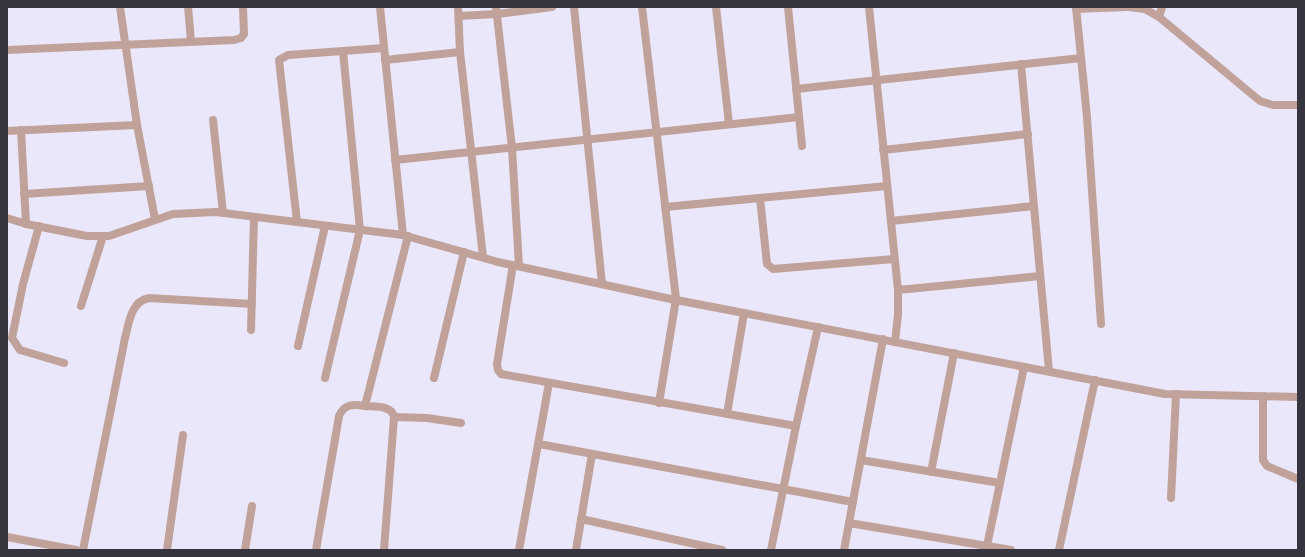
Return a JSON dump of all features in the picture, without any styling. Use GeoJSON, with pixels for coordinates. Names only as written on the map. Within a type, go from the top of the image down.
{"type":"FeatureCollection","features":[{"type":"Feature","properties":{"kind":"street"},"geometry":{"type":"LineString","coordinates":[[120,7],[137,125],[155,219]]}},
{"type":"Feature","properties":{"kind":"street"},"geometry":{"type":"LineString","coordinates":[[188,7],[191,41]]}},
{"type":"Feature","properties":{"kind":"street"},"geometry":{"type":"LineString","coordinates":[[7,50],[241,38],[244,34],[243,7]]}},
{"type":"Feature","properties":{"kind":"street"},"geometry":{"type":"LineString","coordinates":[[365,406],[406,236],[396,160],[380,7]]}},
{"type":"Feature","properties":{"kind":"street"},"geometry":{"type":"LineString","coordinates":[[483,258],[473,152],[460,52],[458,11],[552,7]]}},
{"type":"Feature","properties":{"kind":"street"},"geometry":{"type":"LineString","coordinates":[[574,7],[586,140],[602,284]]}},
{"type":"Feature","properties":{"kind":"street"},"geometry":{"type":"LineString","coordinates":[[642,7],[676,300],[659,403]]}},
{"type":"Feature","properties":{"kind":"street"},"geometry":{"type":"LineString","coordinates":[[716,7],[729,124]]}},
{"type":"Feature","properties":{"kind":"street"},"geometry":{"type":"LineString","coordinates":[[788,7],[802,146]]}},
{"type":"Feature","properties":{"kind":"street"},"geometry":{"type":"LineString","coordinates":[[869,7],[898,290],[898,315],[895,342]]}},
{"type":"Feature","properties":{"kind":"street"},"geometry":{"type":"LineString","coordinates":[[1101,324],[1087,117],[1076,8],[1128,7],[1145,9],[1159,17],[1260,101],[1273,105],[1298,105]]}},
{"type":"Feature","properties":{"kind":"street"},"geometry":{"type":"LineString","coordinates":[[1159,17],[1162,7]]}},
{"type":"Feature","properties":{"kind":"street"},"geometry":{"type":"LineString","coordinates":[[496,10],[512,148],[516,266],[497,368],[501,374],[796,426]]}},
{"type":"Feature","properties":{"kind":"street"},"geometry":{"type":"LineString","coordinates":[[297,222],[279,60],[288,55],[384,48]]}},
{"type":"Feature","properties":{"kind":"street"},"geometry":{"type":"LineString","coordinates":[[325,378],[360,230],[344,51]]}},
{"type":"Feature","properties":{"kind":"street"},"geometry":{"type":"LineString","coordinates":[[385,60],[460,52]]}},
{"type":"Feature","properties":{"kind":"street"},"geometry":{"type":"LineString","coordinates":[[796,89],[1081,58]]}},
{"type":"Feature","properties":{"kind":"street"},"geometry":{"type":"LineString","coordinates":[[1022,64],[1049,371]]}},
{"type":"Feature","properties":{"kind":"street"},"geometry":{"type":"LineString","coordinates":[[396,160],[799,117]]}},
{"type":"Feature","properties":{"kind":"street"},"geometry":{"type":"LineString","coordinates":[[213,120],[223,213]]}},
{"type":"Feature","properties":{"kind":"street"},"geometry":{"type":"LineString","coordinates":[[7,131],[137,125]]}},
{"type":"Feature","properties":{"kind":"street"},"geometry":{"type":"LineString","coordinates":[[21,130],[26,224]]}},
{"type":"Feature","properties":{"kind":"street"},"geometry":{"type":"LineString","coordinates":[[883,150],[1028,134]]}},
{"type":"Feature","properties":{"kind":"street"},"geometry":{"type":"LineString","coordinates":[[24,194],[149,186]]}},
{"type":"Feature","properties":{"kind":"street"},"geometry":{"type":"LineString","coordinates":[[665,207],[887,186]]}},
{"type":"Feature","properties":{"kind":"street"},"geometry":{"type":"LineString","coordinates":[[760,198],[766,264],[770,268],[773,269],[894,259]]}},
{"type":"Feature","properties":{"kind":"street"},"geometry":{"type":"LineString","coordinates":[[891,221],[1034,206]]}},
{"type":"Feature","properties":{"kind":"street"},"geometry":{"type":"LineString","coordinates":[[7,218],[26,224],[86,236],[109,236],[173,214],[223,213],[406,236],[516,266],[676,300],[1165,394],[1298,397]]}},
{"type":"Feature","properties":{"kind":"street"},"geometry":{"type":"LineString","coordinates":[[251,330],[254,217]]}},
{"type":"Feature","properties":{"kind":"street"},"geometry":{"type":"LineString","coordinates":[[39,226],[23,284],[12,338],[20,350],[64,363]]}},
{"type":"Feature","properties":{"kind":"street"},"geometry":{"type":"LineString","coordinates":[[298,346],[325,226]]}},
{"type":"Feature","properties":{"kind":"street"},"geometry":{"type":"LineString","coordinates":[[81,306],[102,236]]}},
{"type":"Feature","properties":{"kind":"street"},"geometry":{"type":"LineString","coordinates":[[434,378],[464,252]]}},
{"type":"Feature","properties":{"kind":"street"},"geometry":{"type":"LineString","coordinates":[[898,290],[1040,276]]}},
{"type":"Feature","properties":{"kind":"street"},"geometry":{"type":"LineString","coordinates":[[83,550],[125,338],[136,304],[141,299],[149,298],[252,304]]}},
{"type":"Feature","properties":{"kind":"street"},"geometry":{"type":"LineString","coordinates":[[727,414],[744,312]]}},
{"type":"Feature","properties":{"kind":"street"},"geometry":{"type":"LineString","coordinates":[[771,550],[818,327]]}},
{"type":"Feature","properties":{"kind":"street"},"geometry":{"type":"LineString","coordinates":[[844,550],[883,339]]}},
{"type":"Feature","properties":{"kind":"street"},"geometry":{"type":"LineString","coordinates":[[931,472],[954,353]]}},
{"type":"Feature","properties":{"kind":"street"},"geometry":{"type":"LineString","coordinates":[[987,546],[1024,366]]}},
{"type":"Feature","properties":{"kind":"street"},"geometry":{"type":"LineString","coordinates":[[1059,550],[1095,380]]}},
{"type":"Feature","properties":{"kind":"street"},"geometry":{"type":"LineString","coordinates":[[519,550],[550,383]]}},
{"type":"Feature","properties":{"kind":"street"},"geometry":{"type":"LineString","coordinates":[[1171,498],[1176,394]]}},
{"type":"Feature","properties":{"kind":"street"},"geometry":{"type":"LineString","coordinates":[[1263,396],[1263,460],[1267,466],[1298,479]]}},
{"type":"Feature","properties":{"kind":"street"},"geometry":{"type":"LineString","coordinates":[[316,550],[339,416],[345,407],[353,404],[389,410],[394,413],[384,550]]}},
{"type":"Feature","properties":{"kind":"street"},"geometry":{"type":"LineString","coordinates":[[394,417],[427,418],[461,423]]}},
{"type":"Feature","properties":{"kind":"street"},"geometry":{"type":"LineString","coordinates":[[167,550],[183,434]]}},
{"type":"Feature","properties":{"kind":"street"},"geometry":{"type":"LineString","coordinates":[[539,444],[853,502]]}},
{"type":"Feature","properties":{"kind":"street"},"geometry":{"type":"LineString","coordinates":[[576,550],[592,454]]}},
{"type":"Feature","properties":{"kind":"street"},"geometry":{"type":"LineString","coordinates":[[861,460],[1000,483]]}},
{"type":"Feature","properties":{"kind":"street"},"geometry":{"type":"LineString","coordinates":[[245,550],[252,506]]}},
{"type":"Feature","properties":{"kind":"street"},"geometry":{"type":"LineString","coordinates":[[581,519],[722,550]]}},
{"type":"Feature","properties":{"kind":"street"},"geometry":{"type":"LineString","coordinates":[[849,523],[1011,550]]}},
{"type":"Feature","properties":{"kind":"street"},"geometry":{"type":"LineString","coordinates":[[7,537],[76,550]]}}]}
